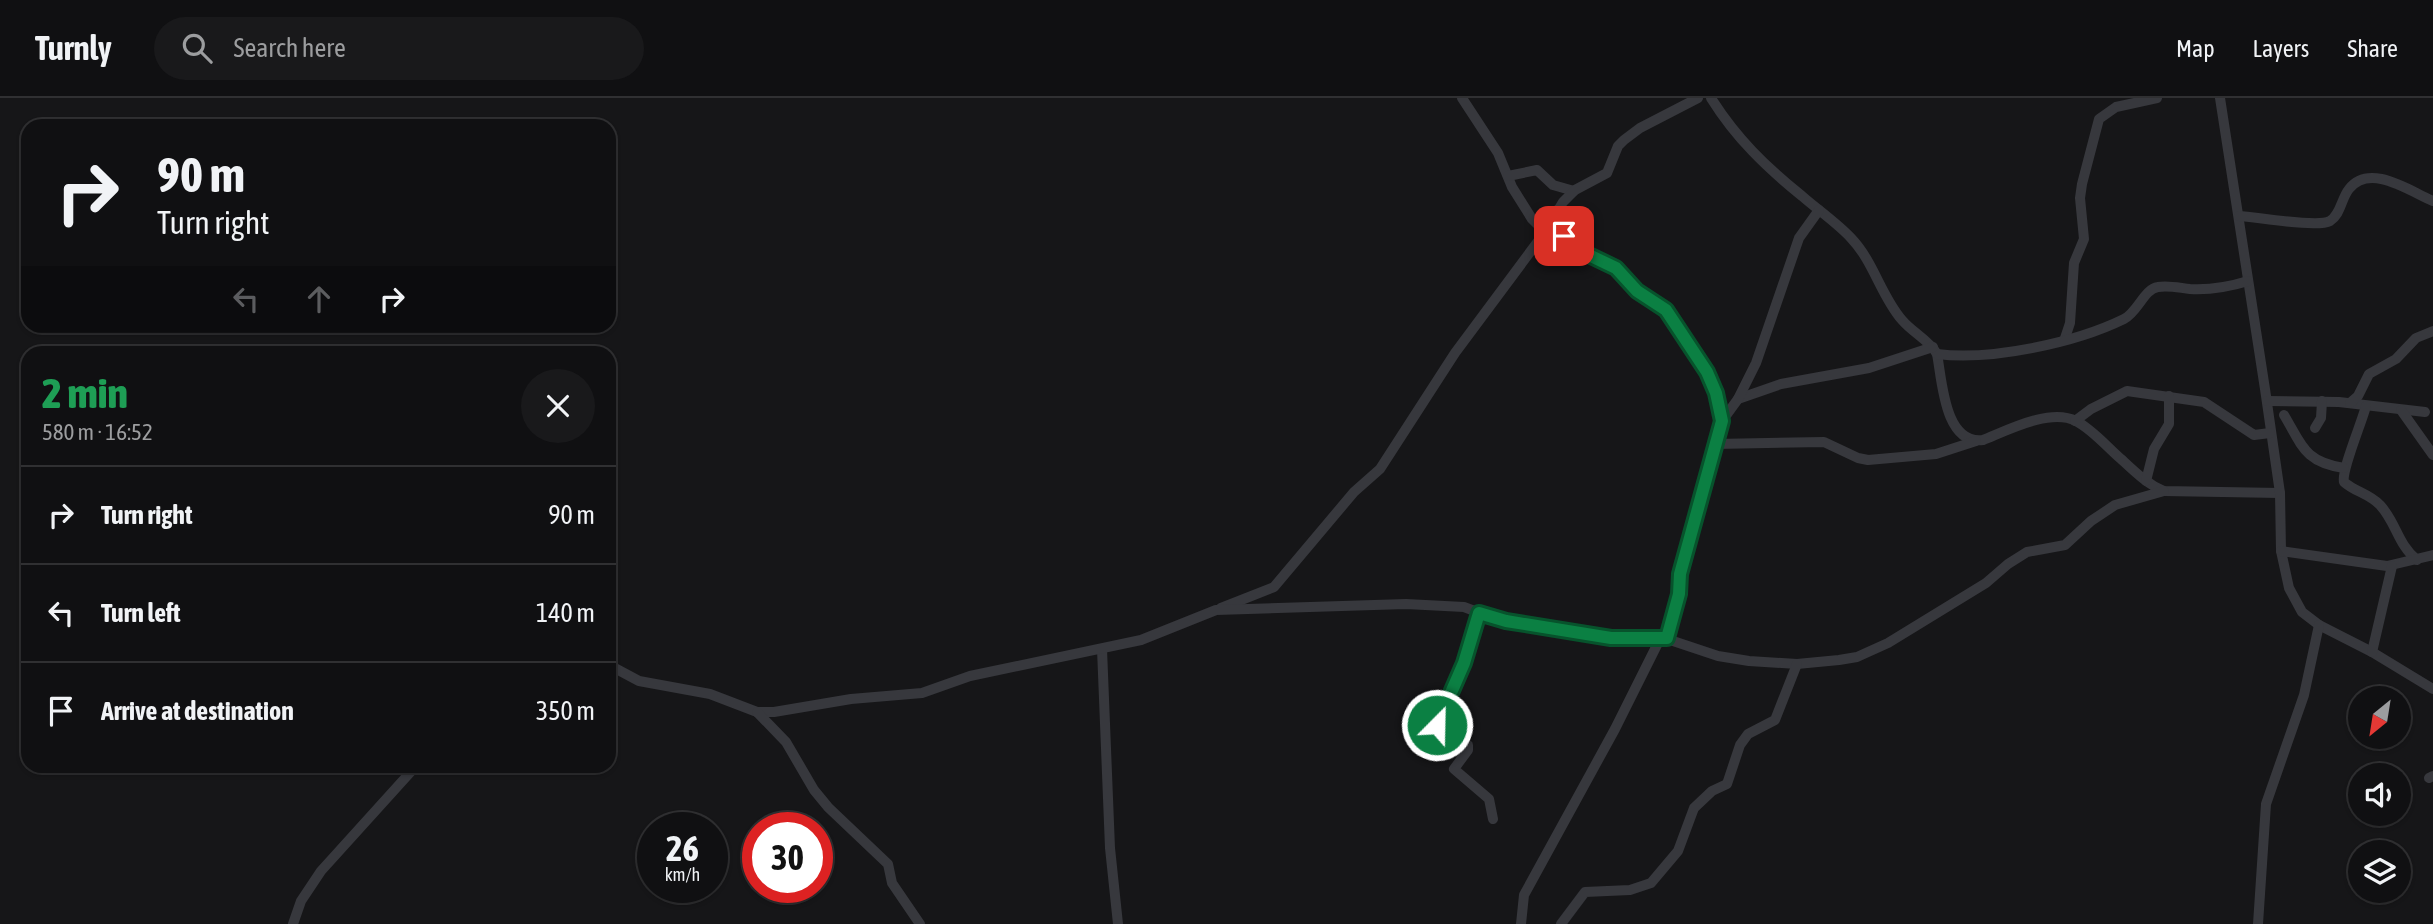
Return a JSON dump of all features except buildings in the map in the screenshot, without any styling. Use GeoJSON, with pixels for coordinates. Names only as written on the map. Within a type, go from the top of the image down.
{"type":"FeatureCollection","features":[{"type":"Feature","properties":{"kind":"street"},"geometry":{"type":"LineString","coordinates":[[1462,98],[1498,153],[1532,219],[1545,232],[1616,268],[1637,291],[1666,310],[1707,372],[1720,406],[1722,421]]}},
{"type":"Feature","properties":{"kind":"street"},"geometry":{"type":"LineString","coordinates":[[616,669],[639,681],[710,694],[757,712],[774,712],[852,699],[922,693],[978,674],[1140,640],[1275,587],[1354,492],[1380,469],[1462,342],[1545,232],[1557,210],[1574,191],[1607,173],[1624,140],[1640,128],[1698,98]]}},
{"type":"Feature","properties":{"kind":"street"},"geometry":{"type":"LineString","coordinates":[[1711,98],[1726,122],[1754,155],[1851,238],[1872,267],[1891,306],[1935,351],[1948,413],[1963,433],[1976,441]]}},
{"type":"Feature","properties":{"kind":"street"},"geometry":{"type":"LineString","coordinates":[[2065,338],[2070,323],[2074,263],[2084,239],[2080,198],[2082,184],[2099,118],[2116,107],[2157,98]]}},
{"type":"Feature","properties":{"kind":"street"},"geometry":{"type":"LineString","coordinates":[[2220,98],[2280,493],[2281,551],[2293,599],[2302,612],[2319,625],[2372,652],[2433,689]]}},
{"type":"Feature","properties":{"kind":"street"},"geometry":{"type":"LineString","coordinates":[[1508,176],[1537,170],[1553,185],[1574,191]]}},
{"type":"Feature","properties":{"kind":"street"},"geometry":{"type":"LineString","coordinates":[[2239,216],[2322,223],[2338,213],[2348,190],[2365,180],[2390,181],[2433,201]]}},
{"type":"Feature","properties":{"kind":"street"},"geometry":{"type":"LineString","coordinates":[[1557,210],[1566,244]]}},
{"type":"Feature","properties":{"kind":"street"},"geometry":{"type":"LineString","coordinates":[[1521,924],[1524,895],[1664,638],[1679,594],[1680,574],[1722,421],[1738,399],[1769,331],[1799,238],[1819,210]]}},
{"type":"Feature","properties":{"kind":"street"},"geometry":{"type":"LineString","coordinates":[[1738,399],[1781,384],[1869,368],[1935,351],[1979,357],[2065,338],[2127,318],[2155,288],[2211,289],[2248,281]]}},
{"type":"Feature","properties":{"kind":"street"},"geometry":{"type":"LineString","coordinates":[[2350,403],[2358,396],[2369,374],[2396,359],[2416,338],[2433,331]]}},
{"type":"Feature","properties":{"kind":"street"},"geometry":{"type":"LineString","coordinates":[[2076,421],[2121,392],[2204,402],[2254,435],[2269,432],[2293,401]]}},
{"type":"Feature","properties":{"kind":"street"},"geometry":{"type":"LineString","coordinates":[[2146,481],[2154,449],[2169,424],[2169,396]]}},
{"type":"Feature","properties":{"kind":"street"},"geometry":{"type":"LineString","coordinates":[[2267,401],[2322,401],[2425,412]]}},
{"type":"Feature","properties":{"kind":"street"},"geometry":{"type":"LineString","coordinates":[[2315,428],[2321,418],[2322,401]]}},
{"type":"Feature","properties":{"kind":"street"},"geometry":{"type":"LineString","coordinates":[[2366,407],[2357,439],[2344,468],[2344,482],[2368,494],[2382,507],[2391,519],[2399,539],[2417,560]]}},
{"type":"Feature","properties":{"kind":"street"},"geometry":{"type":"LineString","coordinates":[[2401,410],[2433,455]]}},
{"type":"Feature","properties":{"kind":"street"},"geometry":{"type":"LineString","coordinates":[[2284,415],[2304,452],[2325,464],[2344,468]]}},
{"type":"Feature","properties":{"kind":"street"},"geometry":{"type":"LineString","coordinates":[[1715,444],[1824,442],[1868,460],[1936,454],[2031,422],[2064,417],[2076,421],[2146,481],[2164,491]]}},
{"type":"Feature","properties":{"kind":"street"},"geometry":{"type":"LineString","coordinates":[[1216,610],[1440,604],[1464,607],[1506,621],[1611,638],[1664,638],[1718,656],[1770,664],[1839,660],[1876,649],[1986,583],[2027,552],[2065,545],[2103,511],[2137,497],[2164,491],[2280,493]]}},
{"type":"Feature","properties":{"kind":"street"},"geometry":{"type":"LineString","coordinates":[[2281,551],[2392,566],[2433,555]]}},
{"type":"Feature","properties":{"kind":"street"},"geometry":{"type":"LineString","coordinates":[[2372,652],[2392,566]]}},
{"type":"Feature","properties":{"kind":"street"},"geometry":{"type":"LineString","coordinates":[[1479,613],[1464,663],[1437,725],[1443,732],[1468,745],[1466,753],[1454,769],[1489,799],[1493,819]]}},
{"type":"Feature","properties":{"kind":"street"},"geometry":{"type":"LineString","coordinates":[[2258,924],[2266,804],[2304,695],[2319,625]]}},
{"type":"Feature","properties":{"kind":"street"},"geometry":{"type":"LineString","coordinates":[[1102,649],[1110,848],[1118,924]]}},
{"type":"Feature","properties":{"kind":"street"},"geometry":{"type":"LineString","coordinates":[[1561,924],[1584,892],[1630,890],[1651,883],[1678,851],[1694,808],[1712,791],[1727,783],[1740,746],[1748,734],[1775,720],[1797,664]]}},
{"type":"Feature","properties":{"kind":"street"},"geometry":{"type":"LineString","coordinates":[[757,712],[786,742],[814,790],[828,807],[888,864],[892,883],[920,924]]}},
{"type":"Feature","properties":{"kind":"street"},"geometry":{"type":"LineString","coordinates":[[293,924],[301,901],[321,871],[410,773]]}},
{"type":"Feature","properties":{"kind":"route"},"geometry":{"type":"LineString","coordinates":[[1437,725],[1464,663],[1479,613],[1506,621],[1541,624],[1611,638],[1667,638],[1679,594],[1680,574],[1706,484],[1709,459],[1722,421],[1716,393],[1707,372],[1666,310],[1637,291],[1616,268],[1566,244],[1564,236]]}}]}
